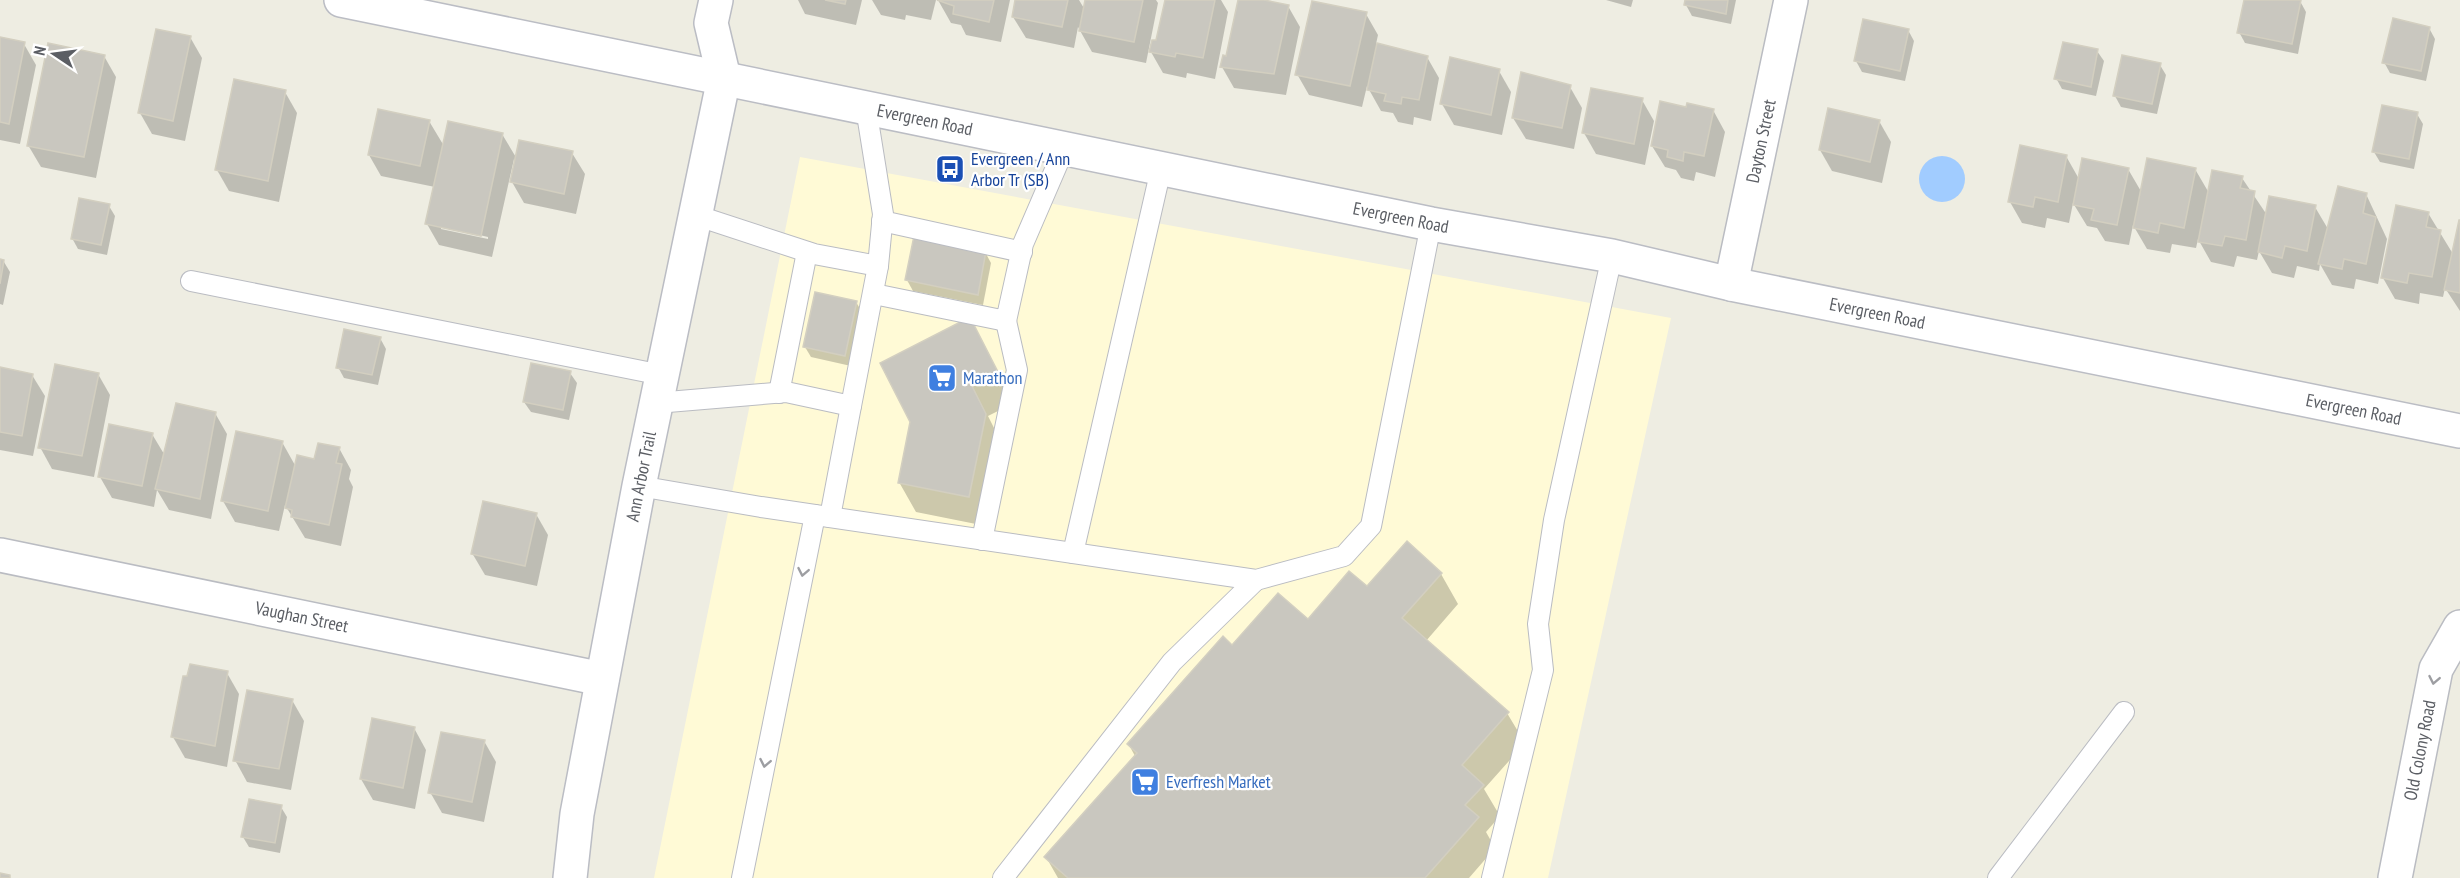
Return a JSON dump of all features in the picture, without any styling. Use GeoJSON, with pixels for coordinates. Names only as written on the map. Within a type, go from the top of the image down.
{"type":"FeatureCollection","features":[{"type":"Feature","properties":{"kind":"street","name":"Evergreen Road"},"geometry":{"type":"LineString","coordinates":[[341,0],[1431,224],[1612,256],[1731,284],[2460,431]]}},
{"type":"Feature","properties":{"kind":"street"},"geometry":{"type":"LineString","coordinates":[[716,0],[711,22],[724,78]]}},
{"type":"Feature","properties":{"kind":"street","name":"Dayton Street"},"geometry":{"type":"LineString","coordinates":[[1731,284],[1791,0]]}},
{"type":"Feature","properties":{"kind":"street","name":"Ann Arbor Trail"},"geometry":{"type":"LineString","coordinates":[[570,878],[577,814],[639,486],[724,78]]}},
{"type":"Feature","properties":{"kind":"street","name":"Vaughan Street"},"geometry":{"type":"LineString","coordinates":[[0,555],[602,679]]}},
{"type":"Feature","properties":{"kind":"street","name":"Old Colony Road"},"geometry":{"type":"LineString","coordinates":[[2395,878],[2436,669],[2460,627]]}},
{"type":"Feature","properties":{"kind":"lane"},"geometry":{"type":"LineString","coordinates":[[742,878],[822,516],[851,406],[874,294],[882,221],[866,108]]}},
{"type":"Feature","properties":{"kind":"lane"},"geometry":{"type":"LineString","coordinates":[[982,540],[1017,370],[1006,321],[1022,252],[1064,149]]}},
{"type":"Feature","properties":{"kind":"lane"},"geometry":{"type":"LineString","coordinates":[[1073,553],[1161,169]]}},
{"type":"Feature","properties":{"kind":"lane"},"geometry":{"type":"LineString","coordinates":[[695,215],[807,252],[878,266]]}},
{"type":"Feature","properties":{"kind":"lane"},"geometry":{"type":"LineString","coordinates":[[882,221],[1022,252]]}},
{"type":"Feature","properties":{"kind":"lane"},"geometry":{"type":"LineString","coordinates":[[639,486],[822,516],[1256,580],[1344,556],[1371,526],[1431,224]]}},
{"type":"Feature","properties":{"kind":"lane"},"geometry":{"type":"LineString","coordinates":[[779,393],[807,252]]}},
{"type":"Feature","properties":{"kind":"lane"},"geometry":{"type":"LineString","coordinates":[[1492,878],[1544,670],[1538,624],[1554,520],[1612,256]]}},
{"type":"Feature","properties":{"kind":"lane"},"geometry":{"type":"LineString","coordinates":[[191,280],[659,389],[786,392],[851,406]]}},
{"type":"Feature","properties":{"kind":"lane"},"geometry":{"type":"LineString","coordinates":[[874,294],[1006,321]]}},
{"type":"Feature","properties":{"kind":"lane"},"geometry":{"type":"LineString","coordinates":[[1003,878],[1172,662],[1256,580]]}},
{"type":"Feature","properties":{"kind":"lane"},"geometry":{"type":"LineString","coordinates":[[1998,878],[2124,712]]}},
{"type":"Feature","properties":{"kind":"shaded area"},"geometry":{"type":"Polygon","coordinates":[[[800,157],[1671,318],[1548,878],[654,878],[800,157]]]}},
{"type":"Feature","properties":{"kind":"water"},"geometry":{"type":"Polygon","coordinates":[[[1942,156],[1958,163],[1965,179],[1958,195],[1942,202],[1926,195],[1919,179],[1926,163],[1942,156]]]}},
{"type":"Feature","properties":{"kind":"building"},"geometry":{"type":"Polygon","coordinates":[[[825,0],[846,0],[845,4],[825,0]]]}},
{"type":"Feature","properties":{"kind":"building"},"geometry":{"type":"Polygon","coordinates":[[[937,0],[994,0],[989,22],[953,14],[954,6],[937,0]]]}},
{"type":"Feature","properties":{"kind":"building"},"geometry":{"type":"Polygon","coordinates":[[[1015,0],[1068,0],[1062,27],[1012,17],[1015,0]]]}},
{"type":"Feature","properties":{"kind":"building"},"geometry":{"type":"Polygon","coordinates":[[[1085,0],[1143,0],[1134,42],[1079,31],[1085,0]]]}},
{"type":"Feature","properties":{"kind":"building"},"geometry":{"type":"Polygon","coordinates":[[[1165,0],[1215,0],[1203,58],[1176,53],[1175,57],[1149,52],[1152,40],[1156,40],[1165,0]]]}},
{"type":"Feature","properties":{"kind":"building"},"geometry":{"type":"Polygon","coordinates":[[[1238,0],[1264,0],[1289,5],[1274,74],[1220,67],[1223,55],[1226,56],[1238,0]]]}},
{"type":"Feature","properties":{"kind":"building"},"geometry":{"type":"Polygon","coordinates":[[[1685,0],[1728,0],[1726,14],[1684,5],[1685,0]]]}},
{"type":"Feature","properties":{"kind":"building"},"geometry":{"type":"Polygon","coordinates":[[[2244,0],[2301,0],[2292,44],[2237,33],[2244,0]]]}},
{"type":"Feature","properties":{"kind":"building"},"geometry":{"type":"Polygon","coordinates":[[[1312,1],[1367,12],[1350,86],[1295,75],[1312,1]]]}},
{"type":"Feature","properties":{"kind":"building"},"geometry":{"type":"Polygon","coordinates":[[[2393,18],[2430,27],[2421,71],[2382,63],[2393,18]]]}},
{"type":"Feature","properties":{"kind":"building"},"geometry":{"type":"Polygon","coordinates":[[[1863,19],[1909,29],[1900,71],[1854,61],[1863,19]]]}},
{"type":"Feature","properties":{"kind":"building"},"geometry":{"type":"Polygon","coordinates":[[[156,29],[191,36],[173,121],[138,113],[156,29]]]}},
{"type":"Feature","properties":{"kind":"building"},"geometry":{"type":"Polygon","coordinates":[[[0,37],[25,42],[9,124],[0,122],[0,37]]]}},
{"type":"Feature","properties":{"kind":"building"},"geometry":{"type":"Polygon","coordinates":[[[2063,42],[2098,49],[2091,87],[2054,79],[2063,42]]]}},
{"type":"Feature","properties":{"kind":"building"},"geometry":{"type":"Polygon","coordinates":[[[48,43],[105,55],[84,157],[27,146],[48,43]]]}},
{"type":"Feature","properties":{"kind":"building"},"geometry":{"type":"Polygon","coordinates":[[[1377,43],[1428,56],[1419,100],[1402,97],[1401,104],[1384,101],[1386,94],[1367,90],[1377,43]]]}},
{"type":"Feature","properties":{"kind":"building"},"geometry":{"type":"Polygon","coordinates":[[[2122,55],[2161,63],[2152,104],[2113,96],[2122,55]]]}},
{"type":"Feature","properties":{"kind":"building"},"geometry":{"type":"Polygon","coordinates":[[[1450,57],[1500,69],[1491,115],[1440,104],[1450,57]]]}},
{"type":"Feature","properties":{"kind":"building"},"geometry":{"type":"Polygon","coordinates":[[[1521,72],[1571,85],[1562,128],[1512,118],[1521,72]]]}},
{"type":"Feature","properties":{"kind":"building"},"geometry":{"type":"Polygon","coordinates":[[[234,79],[286,90],[268,181],[215,170],[234,79]]]}},
{"type":"Feature","properties":{"kind":"building"},"geometry":{"type":"Polygon","coordinates":[[[1591,88],[1643,98],[1634,144],[1582,133],[1591,88]]]}},
{"type":"Feature","properties":{"kind":"building"},"geometry":{"type":"Polygon","coordinates":[[[1660,101],[1686,107],[1687,103],[1714,109],[1704,156],[1684,152],[1683,161],[1667,157],[1668,150],[1651,146],[1660,101]]]}},
{"type":"Feature","properties":{"kind":"building"},"geometry":{"type":"Polygon","coordinates":[[[2382,105],[2418,112],[2409,159],[2372,152],[2382,105]]]}},
{"type":"Feature","properties":{"kind":"building"},"geometry":{"type":"Polygon","coordinates":[[[1828,108],[1880,120],[1870,162],[1819,150],[1828,108]]]}},
{"type":"Feature","properties":{"kind":"building"},"geometry":{"type":"Polygon","coordinates":[[[378,109],[430,120],[420,166],[368,155],[378,109]]]}},
{"type":"Feature","properties":{"kind":"building"},"geometry":{"type":"Polygon","coordinates":[[[448,121],[503,133],[481,236],[425,224],[448,121]]]}},
{"type":"Feature","properties":{"kind":"building"},"geometry":{"type":"Polygon","coordinates":[[[519,140],[573,151],[564,194],[510,182],[519,140]]]}},
{"type":"Feature","properties":{"kind":"building"},"geometry":{"type":"Polygon","coordinates":[[[2020,145],[2067,155],[2058,202],[2035,197],[2033,207],[2008,202],[2020,145]]]}},
{"type":"Feature","properties":{"kind":"building"},"geometry":{"type":"Polygon","coordinates":[[[2082,158],[2129,168],[2117,225],[2091,220],[2094,209],[2073,205],[2082,158]]]}},
{"type":"Feature","properties":{"kind":"building"},"geometry":{"type":"Polygon","coordinates":[[[2147,158],[2196,168],[2184,228],[2160,223],[2158,233],[2133,228],[2147,158]]]}},
{"type":"Feature","properties":{"kind":"building"},"geometry":{"type":"Polygon","coordinates":[[[2212,170],[2243,176],[2240,188],[2255,191],[2246,240],[2225,236],[2222,246],[2198,242],[2212,170]]]}},
{"type":"Feature","properties":{"kind":"building"},"geometry":{"type":"Polygon","coordinates":[[[2338,186],[2367,193],[2363,213],[2376,217],[2366,264],[2344,259],[2342,269],[2318,264],[2338,186]]]}},
{"type":"Feature","properties":{"kind":"building"},"geometry":{"type":"Polygon","coordinates":[[[2269,196],[2316,205],[2307,251],[2285,246],[2282,258],[2258,252],[2269,196]]]}},
{"type":"Feature","properties":{"kind":"building"},"geometry":{"type":"Polygon","coordinates":[[[79,198],[110,204],[101,245],[71,239],[79,198]]]}},
{"type":"Feature","properties":{"kind":"building"},"geometry":{"type":"Polygon","coordinates":[[[2396,205],[2429,212],[2426,227],[2441,230],[2432,277],[2409,273],[2407,283],[2381,278],[2396,205]]]}},
{"type":"Feature","properties":{"kind":"building"},"geometry":{"type":"Polygon","coordinates":[[[2460,220],[2460,293],[2444,290],[2460,220]]]}},
{"type":"Feature","properties":{"kind":"building"},"geometry":{"type":"Polygon","coordinates":[[[914,236],[986,251],[978,295],[905,280],[914,236]]]}},
{"type":"Feature","properties":{"kind":"building"},"geometry":{"type":"Polygon","coordinates":[[[0,259],[4,260],[0,284],[0,259]]]}},
{"type":"Feature","properties":{"kind":"building"},"geometry":{"type":"Polygon","coordinates":[[[815,292],[857,301],[845,356],[803,347],[815,292]]]}},
{"type":"Feature","properties":{"kind":"building"},"geometry":{"type":"Polygon","coordinates":[[[970,317],[998,372],[972,386],[986,414],[969,497],[898,483],[910,422],[880,363],[970,317]]]}},
{"type":"Feature","properties":{"kind":"building"},"geometry":{"type":"Polygon","coordinates":[[[344,329],[381,337],[372,375],[336,368],[344,329]]]}},
{"type":"Feature","properties":{"kind":"building"},"geometry":{"type":"Polygon","coordinates":[[[531,363],[571,371],[563,410],[523,402],[531,363]]]}},
{"type":"Feature","properties":{"kind":"building"},"geometry":{"type":"Polygon","coordinates":[[[55,364],[99,373],[82,456],[38,448],[55,364]]]}},
{"type":"Feature","properties":{"kind":"building"},"geometry":{"type":"Polygon","coordinates":[[[0,367],[33,374],[22,436],[0,432],[0,367]]]}},
{"type":"Feature","properties":{"kind":"building"},"geometry":{"type":"Polygon","coordinates":[[[176,403],[216,412],[200,499],[155,489],[176,403]]]}},
{"type":"Feature","properties":{"kind":"building"},"geometry":{"type":"Polygon","coordinates":[[[109,424],[153,433],[142,486],[98,477],[109,424]]]}},
{"type":"Feature","properties":{"kind":"building"},"geometry":{"type":"Polygon","coordinates":[[[236,431],[283,441],[268,511],[221,501],[236,431]]]}},
{"type":"Feature","properties":{"kind":"building"},"geometry":{"type":"Polygon","coordinates":[[[318,443],[340,447],[336,463],[342,464],[329,525],[291,517],[292,510],[285,508],[297,455],[314,459],[318,443]]]}},
{"type":"Feature","properties":{"kind":"building"},"geometry":{"type":"Polygon","coordinates":[[[483,501],[537,513],[525,566],[471,554],[483,501]]]}},
{"type":"Feature","properties":{"kind":"building"},"geometry":{"type":"Polygon","coordinates":[[[1407,541],[1442,573],[1402,618],[1509,712],[1462,765],[1484,785],[1465,805],[1479,817],[1425,878],[1068,878],[1044,857],[1137,753],[1127,744],[1223,636],[1232,645],[1278,593],[1308,619],[1349,571],[1367,586],[1407,541]]]}},
{"type":"Feature","properties":{"kind":"building"},"geometry":{"type":"Polygon","coordinates":[[[190,664],[228,671],[215,746],[171,737],[183,676],[187,676],[190,664]]]}},
{"type":"Feature","properties":{"kind":"building"},"geometry":{"type":"Polygon","coordinates":[[[247,690],[293,699],[279,769],[233,761],[247,690]]]}},
{"type":"Feature","properties":{"kind":"building"},"geometry":{"type":"Polygon","coordinates":[[[372,718],[415,727],[403,788],[360,779],[372,718]]]}},
{"type":"Feature","properties":{"kind":"building"},"geometry":{"type":"Polygon","coordinates":[[[441,732],[485,740],[472,802],[428,793],[441,732]]]}},
{"type":"Feature","properties":{"kind":"building"},"geometry":{"type":"Polygon","coordinates":[[[249,799],[282,805],[275,843],[241,837],[249,799]]]}},
{"type":"Feature","properties":{"kind":"building"},"geometry":{"type":"Polygon","coordinates":[[[0,873],[10,875],[10,878],[0,878],[0,873]]]}},
{"type":"Feature","properties":{"kind":"place","name":"Evergreen / Ann Arbor Tr (SB)"},"geometry":{"type":"Point","coordinates":[950,169]}},
{"type":"Feature","properties":{"kind":"place","name":"Marathon"},"geometry":{"type":"Point","coordinates":[942,378]}},
{"type":"Feature","properties":{"kind":"place","name":"Everfresh Market"},"geometry":{"type":"Point","coordinates":[1145,782]}}]}
